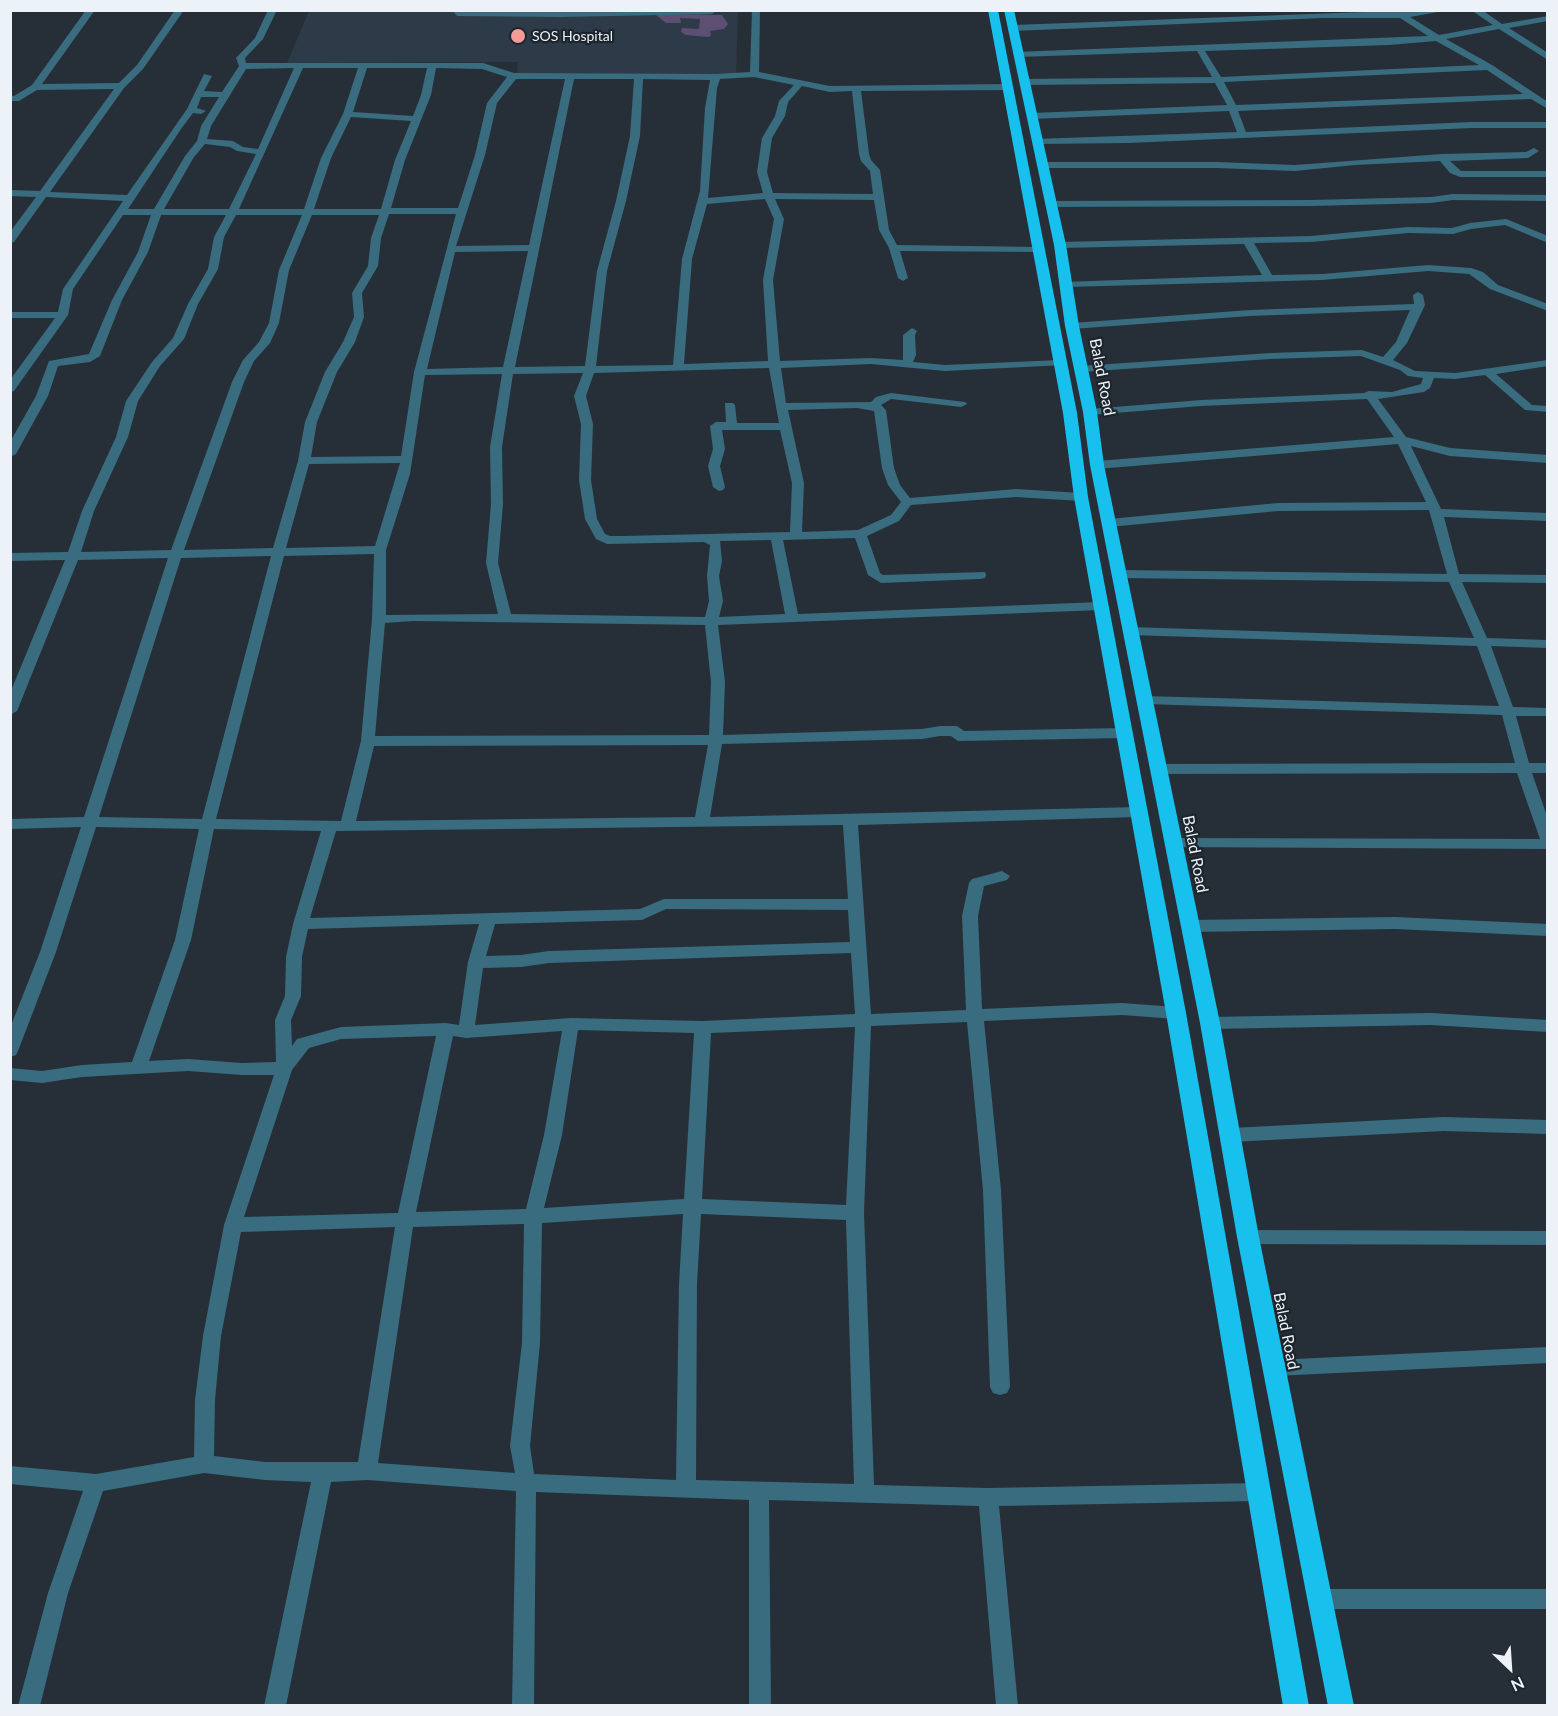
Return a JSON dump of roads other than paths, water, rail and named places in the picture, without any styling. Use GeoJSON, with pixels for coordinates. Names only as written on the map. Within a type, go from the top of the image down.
{"type":"FeatureCollection","features":[{"type":"Feature","properties":{"kind":"highway","name":"Balad Road"},"geometry":{"type":"LineString","coordinates":[[993,10],[1016,84],[1032,116],[1060,245],[1072,326],[1090,412],[1097,465],[1210,1023],[1248,1238],[1341,1706]]}},
{"type":"Feature","properties":{"kind":"highway","name":"Balad Road"},"geometry":{"type":"LineString","coordinates":[[1011,19],[1018,54],[1016,84],[1038,250],[1176,1013],[1296,1706]]}},
{"type":"Feature","properties":{"kind":"street"},"geometry":{"type":"LineString","coordinates":[[12,101],[35,87],[91,10]]}},
{"type":"Feature","properties":{"kind":"street"},"geometry":{"type":"LineString","coordinates":[[10,240],[82,144],[121,86],[140,67],[180,10]]}},
{"type":"Feature","properties":{"kind":"street"},"geometry":{"type":"LineString","coordinates":[[243,66],[240,58],[259,39],[273,10]]}},
{"type":"Feature","properties":{"kind":"street"},"geometry":{"type":"LineString","coordinates":[[456,10],[457,13],[561,14],[712,11]]}},
{"type":"Feature","properties":{"kind":"street"},"geometry":{"type":"LineString","coordinates":[[754,74],[756,10]]}},
{"type":"Feature","properties":{"kind":"street"},"geometry":{"type":"LineString","coordinates":[[1011,19],[1402,15],[1444,10]]}},
{"type":"Feature","properties":{"kind":"street"},"geometry":{"type":"LineString","coordinates":[[1475,10],[1548,57]]}},
{"type":"Feature","properties":{"kind":"street"},"geometry":{"type":"LineString","coordinates":[[1402,15],[1489,67],[1548,106]]}},
{"type":"Feature","properties":{"kind":"street"},"geometry":{"type":"LineString","coordinates":[[1018,54],[1438,38],[1548,18]]}},
{"type":"Feature","properties":{"kind":"street"},"geometry":{"type":"LineString","coordinates":[[1200,48],[1205,60],[1228,95],[1242,134]]}},
{"type":"Feature","properties":{"kind":"street"},"geometry":{"type":"LineString","coordinates":[[10,711],[73,556],[88,511],[122,437],[132,401],[156,364],[178,339],[213,269],[219,237],[300,65]]}},
{"type":"Feature","properties":{"kind":"street"},"geometry":{"type":"LineString","coordinates":[[10,1051],[48,952],[176,554],[238,381],[249,360],[264,343],[274,323],[284,270],[308,212],[326,158],[348,114],[363,65]]}},
{"type":"Feature","properties":{"kind":"street"},"geometry":{"type":"LineString","coordinates":[[138,1069],[183,940],[208,823],[254,640],[304,461],[311,422],[331,372],[349,342],[359,317],[357,293],[373,266],[375,238],[400,166],[400,160],[417,120],[432,65]]}},
{"type":"Feature","properties":{"kind":"street"},"geometry":{"type":"LineString","coordinates":[[243,66],[483,66],[513,76],[716,77],[754,74],[830,89],[1218,80],[1489,67]]}},
{"type":"Feature","properties":{"kind":"street"},"geometry":{"type":"LineString","coordinates":[[10,454],[42,396],[53,363],[90,359],[94,356],[117,300],[143,252],[157,213],[190,156],[202,141],[206,126],[243,66]]}},
{"type":"Feature","properties":{"kind":"street"},"geometry":{"type":"LineString","coordinates":[[505,618],[492,563],[497,504],[496,447],[508,370],[570,75]]}},
{"type":"Feature","properties":{"kind":"street"},"geometry":{"type":"LineString","coordinates":[[10,389],[63,315],[68,289],[177,127],[191,110],[207,76]]}},
{"type":"Feature","properties":{"kind":"street"},"geometry":{"type":"LineString","coordinates":[[348,826],[352,796],[368,741],[379,619],[380,550],[404,474],[420,372],[451,249],[480,155],[492,103],[513,76]]}},
{"type":"Feature","properties":{"kind":"street"},"geometry":{"type":"LineString","coordinates":[[639,76],[635,136],[603,271],[590,369],[580,396],[587,424],[585,480],[591,519],[600,536],[607,540],[624,540],[860,534],[895,518],[907,502],[1016,493],[1081,497]]}},
{"type":"Feature","properties":{"kind":"street"},"geometry":{"type":"LineString","coordinates":[[678,368],[687,259],[703,201],[711,98],[716,77]]}},
{"type":"Feature","properties":{"kind":"street"},"geometry":{"type":"LineString","coordinates":[[796,535],[798,483],[773,364],[768,280],[779,219],[762,172],[767,138],[780,116],[784,101],[799,84]]}},
{"type":"Feature","properties":{"kind":"street"},"geometry":{"type":"LineString","coordinates":[[35,87],[121,86]]}},
{"type":"Feature","properties":{"kind":"street"},"geometry":{"type":"LineString","coordinates":[[855,89],[864,154],[875,170],[884,230],[894,248],[903,278]]}},
{"type":"Feature","properties":{"kind":"street"},"geometry":{"type":"LineString","coordinates":[[198,94],[227,95]]}},
{"type":"Feature","properties":{"kind":"street"},"geometry":{"type":"LineString","coordinates":[[1032,116],[1234,110],[1532,96]]}},
{"type":"Feature","properties":{"kind":"street"},"geometry":{"type":"LineString","coordinates":[[191,110],[216,112]]}},
{"type":"Feature","properties":{"kind":"street"},"geometry":{"type":"LineString","coordinates":[[348,114],[417,120]]}},
{"type":"Feature","properties":{"kind":"street"},"geometry":{"type":"LineString","coordinates":[[1037,141],[1128,140],[1472,125],[1548,125]]}},
{"type":"Feature","properties":{"kind":"street"},"geometry":{"type":"LineString","coordinates":[[202,141],[233,144],[266,140]]}},
{"type":"Feature","properties":{"kind":"street"},"geometry":{"type":"LineString","coordinates":[[233,144],[240,149],[261,152]]}},
{"type":"Feature","properties":{"kind":"street"},"geometry":{"type":"LineString","coordinates":[[1042,165],[1217,165],[1295,168],[1442,157],[1528,155],[1534,151]]}},
{"type":"Feature","properties":{"kind":"street"},"geometry":{"type":"LineString","coordinates":[[1442,157],[1453,171],[1460,174],[1548,174]]}},
{"type":"Feature","properties":{"kind":"street"},"geometry":{"type":"LineString","coordinates":[[10,193],[130,198]]}},
{"type":"Feature","properties":{"kind":"street"},"geometry":{"type":"LineString","coordinates":[[703,201],[769,196],[878,197]]}},
{"type":"Feature","properties":{"kind":"street"},"geometry":{"type":"LineString","coordinates":[[1051,204],[1311,203],[1453,197],[1548,198]]}},
{"type":"Feature","properties":{"kind":"street"},"geometry":{"type":"LineString","coordinates":[[121,212],[462,211]]}},
{"type":"Feature","properties":{"kind":"street"},"geometry":{"type":"LineString","coordinates":[[1060,245],[1191,240],[1311,239],[1408,230],[1454,231],[1470,226],[1506,222],[1548,240]]}},
{"type":"Feature","properties":{"kind":"street"},"geometry":{"type":"LineString","coordinates":[[1247,240],[1268,277]]}},
{"type":"Feature","properties":{"kind":"street"},"geometry":{"type":"LineString","coordinates":[[451,249],[534,248]]}},
{"type":"Feature","properties":{"kind":"street"},"geometry":{"type":"LineString","coordinates":[[894,248],[1038,250]]}},
{"type":"Feature","properties":{"kind":"street"},"geometry":{"type":"LineString","coordinates":[[1067,284],[1322,277],[1428,268],[1471,271],[1479,274],[1494,286],[1548,308]]}},
{"type":"Feature","properties":{"kind":"street"},"geometry":{"type":"LineString","coordinates":[[1072,326],[1417,301],[1401,343],[1386,361]]}},
{"type":"Feature","properties":{"kind":"street"},"geometry":{"type":"LineString","coordinates":[[10,315],[63,315]]}},
{"type":"Feature","properties":{"kind":"street"},"geometry":{"type":"LineString","coordinates":[[907,364],[910,355],[909,335],[912,331]]}},
{"type":"Feature","properties":{"kind":"street"},"geometry":{"type":"LineString","coordinates":[[1082,369],[1270,356],[1362,353],[1404,368],[1412,374],[1429,375],[1455,376],[1548,363]]}},
{"type":"Feature","properties":{"kind":"street"},"geometry":{"type":"LineString","coordinates":[[420,372],[678,368],[871,361],[945,368],[1060,363]]}},
{"type":"Feature","properties":{"kind":"street"},"geometry":{"type":"LineString","coordinates":[[1488,372],[1501,386],[1529,408],[1548,409]]}},
{"type":"Feature","properties":{"kind":"street"},"geometry":{"type":"LineString","coordinates":[[1090,412],[1202,403],[1392,394],[1426,387],[1429,375]]}},
{"type":"Feature","properties":{"kind":"street"},"geometry":{"type":"LineString","coordinates":[[1173,843],[1548,843],[1523,768],[1508,711],[1483,643],[1454,578],[1434,510],[1402,440],[1369,394]]}},
{"type":"Feature","properties":{"kind":"street"},"geometry":{"type":"LineString","coordinates":[[874,406],[880,399],[891,396],[962,404]]}},
{"type":"Feature","properties":{"kind":"street"},"geometry":{"type":"LineString","coordinates":[[729,405],[732,426]]}},
{"type":"Feature","properties":{"kind":"street"},"geometry":{"type":"LineString","coordinates":[[780,406],[874,406],[880,412],[888,468],[894,485],[907,502]]}},
{"type":"Feature","properties":{"kind":"street"},"geometry":{"type":"LineString","coordinates":[[719,487],[714,466],[719,449],[716,426],[786,427]]}},
{"type":"Feature","properties":{"kind":"street"},"geometry":{"type":"LineString","coordinates":[[1097,465],[1402,440],[1450,452],[1548,459]]}},
{"type":"Feature","properties":{"kind":"street"},"geometry":{"type":"LineString","coordinates":[[304,461],[406,459]]}},
{"type":"Feature","properties":{"kind":"street"},"geometry":{"type":"LineString","coordinates":[[1109,523],[1278,507],[1434,510],[1548,517]]}},
{"type":"Feature","properties":{"kind":"street"},"geometry":{"type":"LineString","coordinates":[[860,534],[874,575],[881,579],[980,575]]}},
{"type":"Feature","properties":{"kind":"street"},"geometry":{"type":"LineString","coordinates":[[776,536],[792,617]]}},
{"type":"Feature","properties":{"kind":"street"},"geometry":{"type":"LineString","coordinates":[[702,820],[716,740],[718,682],[711,621],[716,601],[713,576],[716,544],[706,537]]}},
{"type":"Feature","properties":{"kind":"street"},"geometry":{"type":"LineString","coordinates":[[10,557],[380,550]]}},
{"type":"Feature","properties":{"kind":"street"},"geometry":{"type":"LineString","coordinates":[[1119,574],[1548,579]]}},
{"type":"Feature","properties":{"kind":"street"},"geometry":{"type":"LineString","coordinates":[[379,619],[711,621],[1101,606]]}},
{"type":"Feature","properties":{"kind":"street"},"geometry":{"type":"LineString","coordinates":[[1130,631],[1548,644]]}},
{"type":"Feature","properties":{"kind":"street"},"geometry":{"type":"LineString","coordinates":[[1144,700],[1548,712]]}},
{"type":"Feature","properties":{"kind":"street"},"geometry":{"type":"LineString","coordinates":[[368,741],[716,740],[922,734],[940,731],[957,731],[958,736],[1124,734]]}},
{"type":"Feature","properties":{"kind":"street"},"geometry":{"type":"LineString","coordinates":[[1158,769],[1548,768]]}},
{"type":"Feature","properties":{"kind":"street"},"geometry":{"type":"LineString","coordinates":[[10,824],[91,822],[348,826],[850,820],[1139,812]]}},
{"type":"Feature","properties":{"kind":"street"},"geometry":{"type":"LineString","coordinates":[[850,820],[863,1019],[855,1213],[864,1492]]}},
{"type":"Feature","properties":{"kind":"street"},"geometry":{"type":"LineString","coordinates":[[204,1464],[204,1400],[212,1336],[233,1225],[284,1068],[283,1020],[293,996],[294,957],[301,924],[330,826]]}},
{"type":"Feature","properties":{"kind":"street"},"geometry":{"type":"LineString","coordinates":[[1000,1387],[992,1191],[972,986],[970,916],[977,883],[1002,876]]}},
{"type":"Feature","properties":{"kind":"street"},"geometry":{"type":"LineString","coordinates":[[301,924],[642,914],[664,904],[856,905]]}},
{"type":"Feature","properties":{"kind":"street"},"geometry":{"type":"LineString","coordinates":[[466,1032],[476,962],[489,917]]}},
{"type":"Feature","properties":{"kind":"street"},"geometry":{"type":"LineString","coordinates":[[1190,926],[1395,923],[1548,930]]}},
{"type":"Feature","properties":{"kind":"street"},"geometry":{"type":"LineString","coordinates":[[476,962],[521,961],[549,957],[859,947]]}},
{"type":"Feature","properties":{"kind":"street"},"geometry":{"type":"LineString","coordinates":[[284,1068],[303,1043],[341,1033],[446,1029],[466,1032],[572,1024],[703,1027],[1122,1010],[1176,1013]]}},
{"type":"Feature","properties":{"kind":"street"},"geometry":{"type":"LineString","coordinates":[[1210,1023],[1431,1019],[1548,1026]]}},
{"type":"Feature","properties":{"kind":"street"},"geometry":{"type":"LineString","coordinates":[[523,1706],[526,1483],[520,1446],[531,1343],[533,1215],[553,1135],[572,1024]]}},
{"type":"Feature","properties":{"kind":"street"},"geometry":{"type":"LineString","coordinates":[[686,1490],[688,1284],[703,1027]]}},
{"type":"Feature","properties":{"kind":"street"},"geometry":{"type":"LineString","coordinates":[[367,1471],[405,1220],[446,1029]]}},
{"type":"Feature","properties":{"kind":"street"},"geometry":{"type":"LineString","coordinates":[[10,1074],[42,1077],[82,1071],[188,1065],[242,1069],[284,1068]]}},
{"type":"Feature","properties":{"kind":"street"},"geometry":{"type":"LineString","coordinates":[[1231,1135],[1444,1124],[1548,1127]]}},
{"type":"Feature","properties":{"kind":"street"},"geometry":{"type":"LineString","coordinates":[[233,1225],[533,1215],[691,1206],[855,1213]]}},
{"type":"Feature","properties":{"kind":"street"},"geometry":{"type":"LineString","coordinates":[[1248,1238],[1548,1238]]}},
{"type":"Feature","properties":{"kind":"street"},"geometry":{"type":"LineString","coordinates":[[1274,1368],[1548,1355]]}},
{"type":"Feature","properties":{"kind":"street"},"geometry":{"type":"LineString","coordinates":[[10,1475],[96,1483],[204,1464],[265,1471],[323,1473],[367,1471],[526,1483],[686,1490],[864,1492],[988,1497],[1258,1492]]}},
{"type":"Feature","properties":{"kind":"street"},"geometry":{"type":"LineString","coordinates":[[275,1706],[323,1473]]}},
{"type":"Feature","properties":{"kind":"street"},"geometry":{"type":"LineString","coordinates":[[29,1706],[58,1593],[96,1483]]}},
{"type":"Feature","properties":{"kind":"street"},"geometry":{"type":"LineString","coordinates":[[759,1491],[760,1706]]}},
{"type":"Feature","properties":{"kind":"street"},"geometry":{"type":"LineString","coordinates":[[988,1497],[1007,1706]]}},
{"type":"Feature","properties":{"kind":"street"},"geometry":{"type":"LineString","coordinates":[[1320,1599],[1548,1599]]}},
{"type":"Feature","properties":{"kind":"place","name":"SOS Hospital"},"geometry":{"type":"Point","coordinates":[518,36]}}]}
